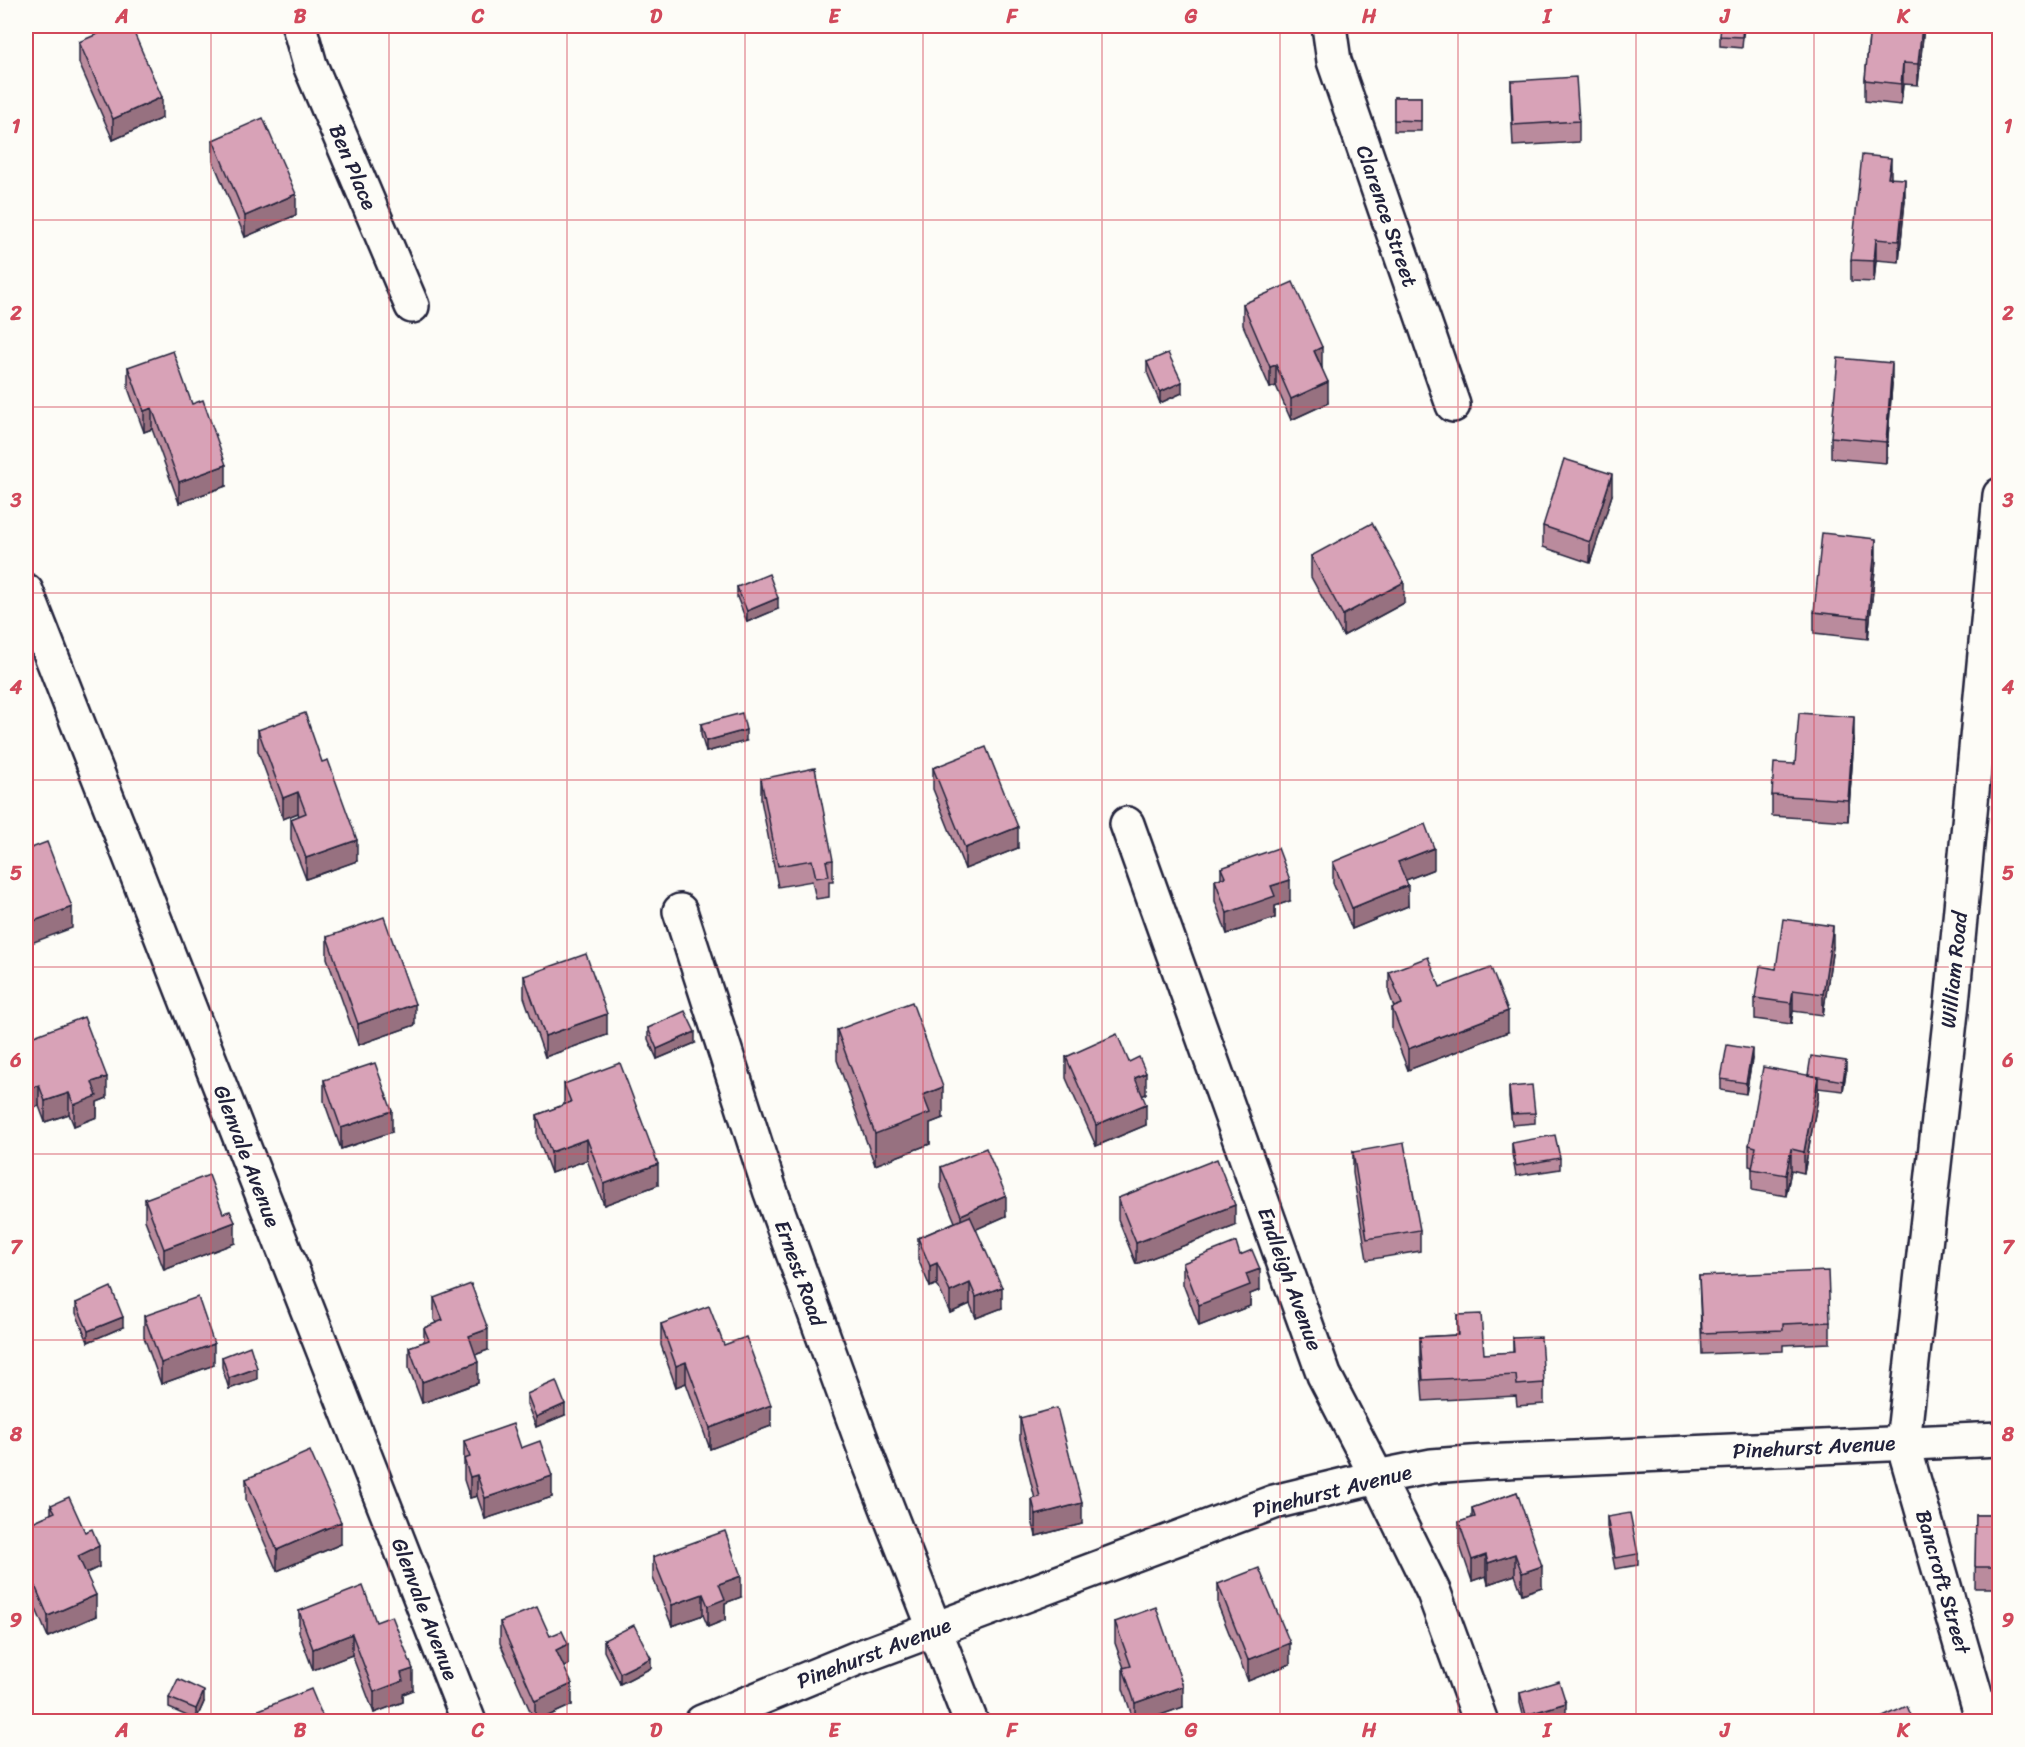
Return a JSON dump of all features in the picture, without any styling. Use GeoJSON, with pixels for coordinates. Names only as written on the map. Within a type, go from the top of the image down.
{"type":"FeatureCollection","features":[{"type":"Feature","properties":{"kind":"street","name":"Ben Place"},"geometry":{"type":"LineString","coordinates":[[299,26],[310,65],[412,306]]}},
{"type":"Feature","properties":{"kind":"street","name":"Clarence Street"},"geometry":{"type":"LineString","coordinates":[[1329,26],[1334,61],[1453,405]]}},
{"type":"Feature","properties":{"kind":"street","name":"William Road"},"geometry":{"type":"LineString","coordinates":[[1903,1443],[1952,1003],[2000,495]]}},
{"type":"Feature","properties":{"kind":"street","name":"Glenvale Avenue"},"geometry":{"type":"LineString","coordinates":[[26,591],[469,1722]]}},
{"type":"Feature","properties":{"kind":"street","name":"Endleigh Avenue"},"geometry":{"type":"LineString","coordinates":[[1128,824],[1324,1375],[1434,1593],[1481,1722]]}},
{"type":"Feature","properties":{"kind":"street","name":"Ernest Road"},"geometry":{"type":"LineString","coordinates":[[680,911],[770,1190],[870,1464],[971,1722]]}},
{"type":"Feature","properties":{"kind":"street","name":"Pinehurst Avenue"},"geometry":{"type":"LineString","coordinates":[[702,1722],[855,1659],[1274,1502],[1377,1477],[1432,1466],[1484,1462],[2000,1439]]}},
{"type":"Feature","properties":{"kind":"street","name":"Bancroft Street"},"geometry":{"type":"LineString","coordinates":[[1903,1443],[1983,1722]]}},
{"type":"Feature","properties":{"kind":"building"},"geometry":{"type":"Polygon","coordinates":[[[116,26],[131,26],[162,97],[113,119],[79,42],[116,26]]]}},
{"type":"Feature","properties":{"kind":"building"},"geometry":{"type":"Polygon","coordinates":[[[1721,26],[1743,26],[1742,37],[1720,36],[1721,26]]]}},
{"type":"Feature","properties":{"kind":"building"},"geometry":{"type":"Polygon","coordinates":[[[1870,26],[1922,26],[1918,64],[1903,63],[1901,84],[1865,80],[1870,26]]]}},
{"type":"Feature","properties":{"kind":"building"},"geometry":{"type":"Polygon","coordinates":[[[1576,77],[1579,121],[1513,125],[1511,81],[1576,77]]]}},
{"type":"Feature","properties":{"kind":"building"},"geometry":{"type":"Polygon","coordinates":[[[1394,97],[1421,97],[1421,121],[1394,120],[1394,97]]]}},
{"type":"Feature","properties":{"kind":"building"},"geometry":{"type":"Polygon","coordinates":[[[263,118],[296,194],[245,216],[213,140],[263,118]]]}},
{"type":"Feature","properties":{"kind":"building"},"geometry":{"type":"Polygon","coordinates":[[[1862,155],[1891,158],[1888,178],[1905,179],[1899,241],[1876,239],[1874,261],[1851,260],[1862,155]]]}},
{"type":"Feature","properties":{"kind":"building"},"geometry":{"type":"Polygon","coordinates":[[[1293,282],[1322,347],[1314,351],[1328,382],[1291,399],[1276,365],[1270,367],[1243,304],[1293,282]]]}},
{"type":"Feature","properties":{"kind":"building"},"geometry":{"type":"Polygon","coordinates":[[[173,351],[192,404],[203,400],[226,465],[179,482],[152,408],[144,411],[128,367],[173,351]]]}},
{"type":"Feature","properties":{"kind":"building"},"geometry":{"type":"Polygon","coordinates":[[[1168,353],[1182,382],[1160,392],[1147,362],[1168,353]]]}},
{"type":"Feature","properties":{"kind":"building"},"geometry":{"type":"Polygon","coordinates":[[[1838,358],[1892,363],[1886,442],[1831,437],[1838,358]]]}},
{"type":"Feature","properties":{"kind":"building"},"geometry":{"type":"Polygon","coordinates":[[[1564,459],[1612,474],[1590,542],[1543,526],[1564,459]]]}},
{"type":"Feature","properties":{"kind":"building"},"geometry":{"type":"Polygon","coordinates":[[[1372,523],[1404,582],[1343,615],[1311,556],[1372,523]]]}},
{"type":"Feature","properties":{"kind":"building"},"geometry":{"type":"Polygon","coordinates":[[[1822,533],[1876,539],[1868,618],[1814,612],[1822,533]]]}},
{"type":"Feature","properties":{"kind":"building"},"geometry":{"type":"Polygon","coordinates":[[[769,574],[778,598],[747,611],[737,587],[769,574]]]}},
{"type":"Feature","properties":{"kind":"building"},"geometry":{"type":"Polygon","coordinates":[[[305,713],[322,762],[328,760],[357,840],[306,858],[291,819],[306,813],[298,792],[283,798],[258,730],[305,713]]]}},
{"type":"Feature","properties":{"kind":"building"},"geometry":{"type":"Polygon","coordinates":[[[742,713],[746,730],[706,741],[701,724],[742,713]]]}},
{"type":"Feature","properties":{"kind":"building"},"geometry":{"type":"Polygon","coordinates":[[[1799,713],[1854,717],[1848,800],[1772,795],[1774,763],[1795,764],[1799,713]]]}},
{"type":"Feature","properties":{"kind":"building"},"geometry":{"type":"Polygon","coordinates":[[[986,747],[1018,827],[965,848],[933,768],[986,747]]]}},
{"type":"Feature","properties":{"kind":"building"},"geometry":{"type":"Polygon","coordinates":[[[815,768],[833,860],[826,861],[829,876],[816,878],[812,860],[778,866],[761,779],[815,768]]]}},
{"type":"Feature","properties":{"kind":"building"},"geometry":{"type":"Polygon","coordinates":[[[1425,824],[1434,848],[1398,862],[1408,885],[1352,908],[1333,862],[1425,824]]]}},
{"type":"Feature","properties":{"kind":"building"},"geometry":{"type":"Polygon","coordinates":[[[47,842],[72,907],[26,924],[26,850],[47,842]]]}},
{"type":"Feature","properties":{"kind":"building"},"geometry":{"type":"Polygon","coordinates":[[[1278,848],[1290,880],[1271,886],[1275,896],[1227,913],[1215,880],[1225,877],[1221,868],[1278,848]]]}},
{"type":"Feature","properties":{"kind":"building"},"geometry":{"type":"Polygon","coordinates":[[[384,917],[415,1004],[358,1024],[327,937],[384,917]]]}},
{"type":"Feature","properties":{"kind":"building"},"geometry":{"type":"Polygon","coordinates":[[[1783,919],[1833,926],[1823,994],[1793,990],[1791,1003],[1755,998],[1760,966],[1776,969],[1783,919]]]}},
{"type":"Feature","properties":{"kind":"building"},"geometry":{"type":"Polygon","coordinates":[[[586,954],[607,1014],[545,1036],[524,976],[586,954]]]}},
{"type":"Feature","properties":{"kind":"building"},"geometry":{"type":"Polygon","coordinates":[[[1428,957],[1440,987],[1491,968],[1508,1011],[1408,1049],[1392,1008],[1402,1004],[1389,972],[1428,957]]]}},
{"type":"Feature","properties":{"kind":"building"},"geometry":{"type":"Polygon","coordinates":[[[912,1002],[943,1087],[923,1095],[930,1113],[875,1134],[837,1030],[912,1002]]]}},
{"type":"Feature","properties":{"kind":"building"},"geometry":{"type":"Polygon","coordinates":[[[685,1011],[695,1032],[657,1049],[648,1028],[685,1011]]]}},
{"type":"Feature","properties":{"kind":"building"},"geometry":{"type":"Polygon","coordinates":[[[84,1017],[107,1077],[92,1082],[97,1096],[74,1105],[69,1093],[45,1101],[39,1085],[26,1090],[26,1039],[84,1017]]]}},
{"type":"Feature","properties":{"kind":"building"},"geometry":{"type":"Polygon","coordinates":[[[1117,1034],[1129,1062],[1139,1057],[1146,1073],[1135,1078],[1146,1104],[1096,1125],[1066,1057],[1117,1034]]]}},
{"type":"Feature","properties":{"kind":"building"},"geometry":{"type":"Polygon","coordinates":[[[1727,1045],[1752,1049],[1746,1083],[1721,1079],[1727,1045]]]}},
{"type":"Feature","properties":{"kind":"building"},"geometry":{"type":"Polygon","coordinates":[[[1811,1056],[1846,1061],[1843,1081],[1808,1075],[1811,1056]]]}},
{"type":"Feature","properties":{"kind":"building"},"geometry":{"type":"Polygon","coordinates":[[[375,1063],[392,1111],[341,1128],[324,1080],[375,1063]]]}},
{"type":"Feature","properties":{"kind":"building"},"geometry":{"type":"Polygon","coordinates":[[[620,1063],[658,1164],[604,1184],[587,1139],[551,1152],[537,1115],[571,1102],[564,1084],[620,1063]]]}},
{"type":"Feature","properties":{"kind":"building"},"geometry":{"type":"Polygon","coordinates":[[[1763,1067],[1818,1077],[1804,1152],[1791,1149],[1786,1175],[1752,1169],[1756,1147],[1749,1145],[1763,1067]]]}},
{"type":"Feature","properties":{"kind":"building"},"geometry":{"type":"Polygon","coordinates":[[[1532,1085],[1535,1113],[1512,1114],[1509,1087],[1532,1085]]]}},
{"type":"Feature","properties":{"kind":"building"},"geometry":{"type":"Polygon","coordinates":[[[1555,1135],[1560,1158],[1516,1166],[1512,1143],[1555,1135]]]}},
{"type":"Feature","properties":{"kind":"building"},"geometry":{"type":"Polygon","coordinates":[[[1404,1143],[1420,1230],[1367,1239],[1353,1152],[1404,1143]]]}},
{"type":"Feature","properties":{"kind":"building"},"geometry":{"type":"Polygon","coordinates":[[[986,1148],[1006,1195],[961,1215],[941,1167],[986,1148]]]}},
{"type":"Feature","properties":{"kind":"building"},"geometry":{"type":"Polygon","coordinates":[[[1217,1159],[1235,1205],[1136,1243],[1118,1198],[1217,1159]]]}},
{"type":"Feature","properties":{"kind":"building"},"geometry":{"type":"Polygon","coordinates":[[[209,1175],[223,1213],[230,1211],[235,1222],[164,1249],[145,1199],[209,1175]]]}},
{"type":"Feature","properties":{"kind":"building"},"geometry":{"type":"Polygon","coordinates":[[[970,1216],[1002,1287],[976,1297],[970,1283],[950,1292],[937,1263],[930,1266],[918,1238],[970,1216]]]}},
{"type":"Feature","properties":{"kind":"building"},"geometry":{"type":"Polygon","coordinates":[[[1236,1242],[1240,1255],[1252,1250],[1260,1269],[1246,1274],[1250,1285],[1199,1305],[1183,1263],[1236,1242]]]}},
{"type":"Feature","properties":{"kind":"building"},"geometry":{"type":"Polygon","coordinates":[[[1828,1271],[1830,1322],[1783,1324],[1783,1330],[1702,1333],[1699,1276],[1828,1271]]]}},
{"type":"Feature","properties":{"kind":"building"},"geometry":{"type":"Polygon","coordinates":[[[471,1284],[488,1329],[469,1336],[478,1362],[422,1382],[409,1347],[429,1340],[424,1328],[443,1320],[434,1298],[471,1284]]]}},
{"type":"Feature","properties":{"kind":"building"},"geometry":{"type":"Polygon","coordinates":[[[111,1287],[123,1317],[88,1331],[76,1303],[111,1287]]]}},
{"type":"Feature","properties":{"kind":"building"},"geometry":{"type":"Polygon","coordinates":[[[198,1297],[214,1344],[161,1363],[144,1316],[198,1297]]]}},
{"type":"Feature","properties":{"kind":"building"},"geometry":{"type":"Polygon","coordinates":[[[709,1306],[724,1345],[746,1337],[771,1405],[710,1428],[686,1362],[676,1366],[661,1324],[709,1306]]]}},
{"type":"Feature","properties":{"kind":"building"},"geometry":{"type":"Polygon","coordinates":[[[1481,1314],[1484,1354],[1514,1352],[1513,1338],[1541,1337],[1544,1383],[1517,1385],[1516,1375],[1423,1380],[1420,1337],[1458,1335],[1457,1315],[1481,1314]]]}},
{"type":"Feature","properties":{"kind":"building"},"geometry":{"type":"Polygon","coordinates":[[[250,1346],[257,1368],[229,1378],[222,1357],[250,1346]]]}},
{"type":"Feature","properties":{"kind":"building"},"geometry":{"type":"Polygon","coordinates":[[[556,1381],[565,1404],[536,1417],[527,1394],[556,1381]]]}},
{"type":"Feature","properties":{"kind":"building"},"geometry":{"type":"Polygon","coordinates":[[[1057,1408],[1082,1503],[1036,1515],[1032,1499],[1040,1497],[1020,1418],[1057,1408]]]}},
{"type":"Feature","properties":{"kind":"building"},"geometry":{"type":"Polygon","coordinates":[[[513,1424],[521,1448],[540,1441],[552,1476],[485,1498],[477,1475],[470,1477],[464,1459],[470,1457],[464,1441],[513,1424]]]}},
{"type":"Feature","properties":{"kind":"building"},"geometry":{"type":"Polygon","coordinates":[[[310,1451],[341,1522],[277,1550],[246,1479],[310,1451]]]}},
{"type":"Feature","properties":{"kind":"building"},"geometry":{"type":"Polygon","coordinates":[[[1517,1492],[1542,1566],[1522,1573],[1515,1554],[1488,1563],[1486,1555],[1472,1560],[1459,1522],[1475,1517],[1472,1508],[1517,1492]]]}},
{"type":"Feature","properties":{"kind":"building"},"geometry":{"type":"Polygon","coordinates":[[[69,1497],[85,1532],[92,1529],[99,1546],[78,1556],[96,1595],[48,1616],[30,1574],[26,1576],[26,1525],[55,1512],[51,1505],[69,1497]]]}},
{"type":"Feature","properties":{"kind":"building"},"geometry":{"type":"Polygon","coordinates":[[[1630,1513],[1638,1554],[1615,1558],[1607,1517],[1630,1513]]]}},
{"type":"Feature","properties":{"kind":"building"},"geometry":{"type":"Polygon","coordinates":[[[1976,1515],[2000,1515],[2000,1567],[1975,1567],[1976,1515]]]}},
{"type":"Feature","properties":{"kind":"building"},"geometry":{"type":"Polygon","coordinates":[[[725,1531],[741,1576],[719,1584],[725,1599],[708,1606],[703,1594],[672,1605],[653,1557],[725,1531]]]}},
{"type":"Feature","properties":{"kind":"building"},"geometry":{"type":"Polygon","coordinates":[[[1259,1568],[1290,1643],[1248,1660],[1218,1584],[1259,1568]]]}},
{"type":"Feature","properties":{"kind":"building"},"geometry":{"type":"Polygon","coordinates":[[[363,1586],[376,1622],[392,1616],[413,1669],[401,1673],[403,1681],[374,1692],[352,1634],[313,1649],[299,1611],[363,1586]]]}},
{"type":"Feature","properties":{"kind":"building"},"geometry":{"type":"Polygon","coordinates":[[[537,1607],[550,1636],[562,1631],[568,1644],[556,1650],[572,1684],[535,1701],[500,1622],[537,1607]]]}},
{"type":"Feature","properties":{"kind":"building"},"geometry":{"type":"Polygon","coordinates":[[[1156,1607],[1183,1686],[1135,1703],[1123,1668],[1131,1666],[1115,1622],[1156,1607]]]}},
{"type":"Feature","properties":{"kind":"building"},"geometry":{"type":"Polygon","coordinates":[[[634,1625],[651,1658],[620,1673],[604,1640],[634,1625]]]}},
{"type":"Feature","properties":{"kind":"building"},"geometry":{"type":"Polygon","coordinates":[[[178,1679],[204,1691],[196,1709],[169,1698],[178,1679]]]}},
{"type":"Feature","properties":{"kind":"building"},"geometry":{"type":"Polygon","coordinates":[[[1559,1681],[1566,1703],[1526,1715],[1520,1693],[1559,1681]]]}},
{"type":"Feature","properties":{"kind":"building"},"geometry":{"type":"Polygon","coordinates":[[[311,1689],[325,1722],[263,1722],[259,1710],[311,1689]]]}},
{"type":"Feature","properties":{"kind":"building"},"geometry":{"type":"Polygon","coordinates":[[[1907,1706],[1914,1722],[1872,1722],[1907,1706]]]}}]}
